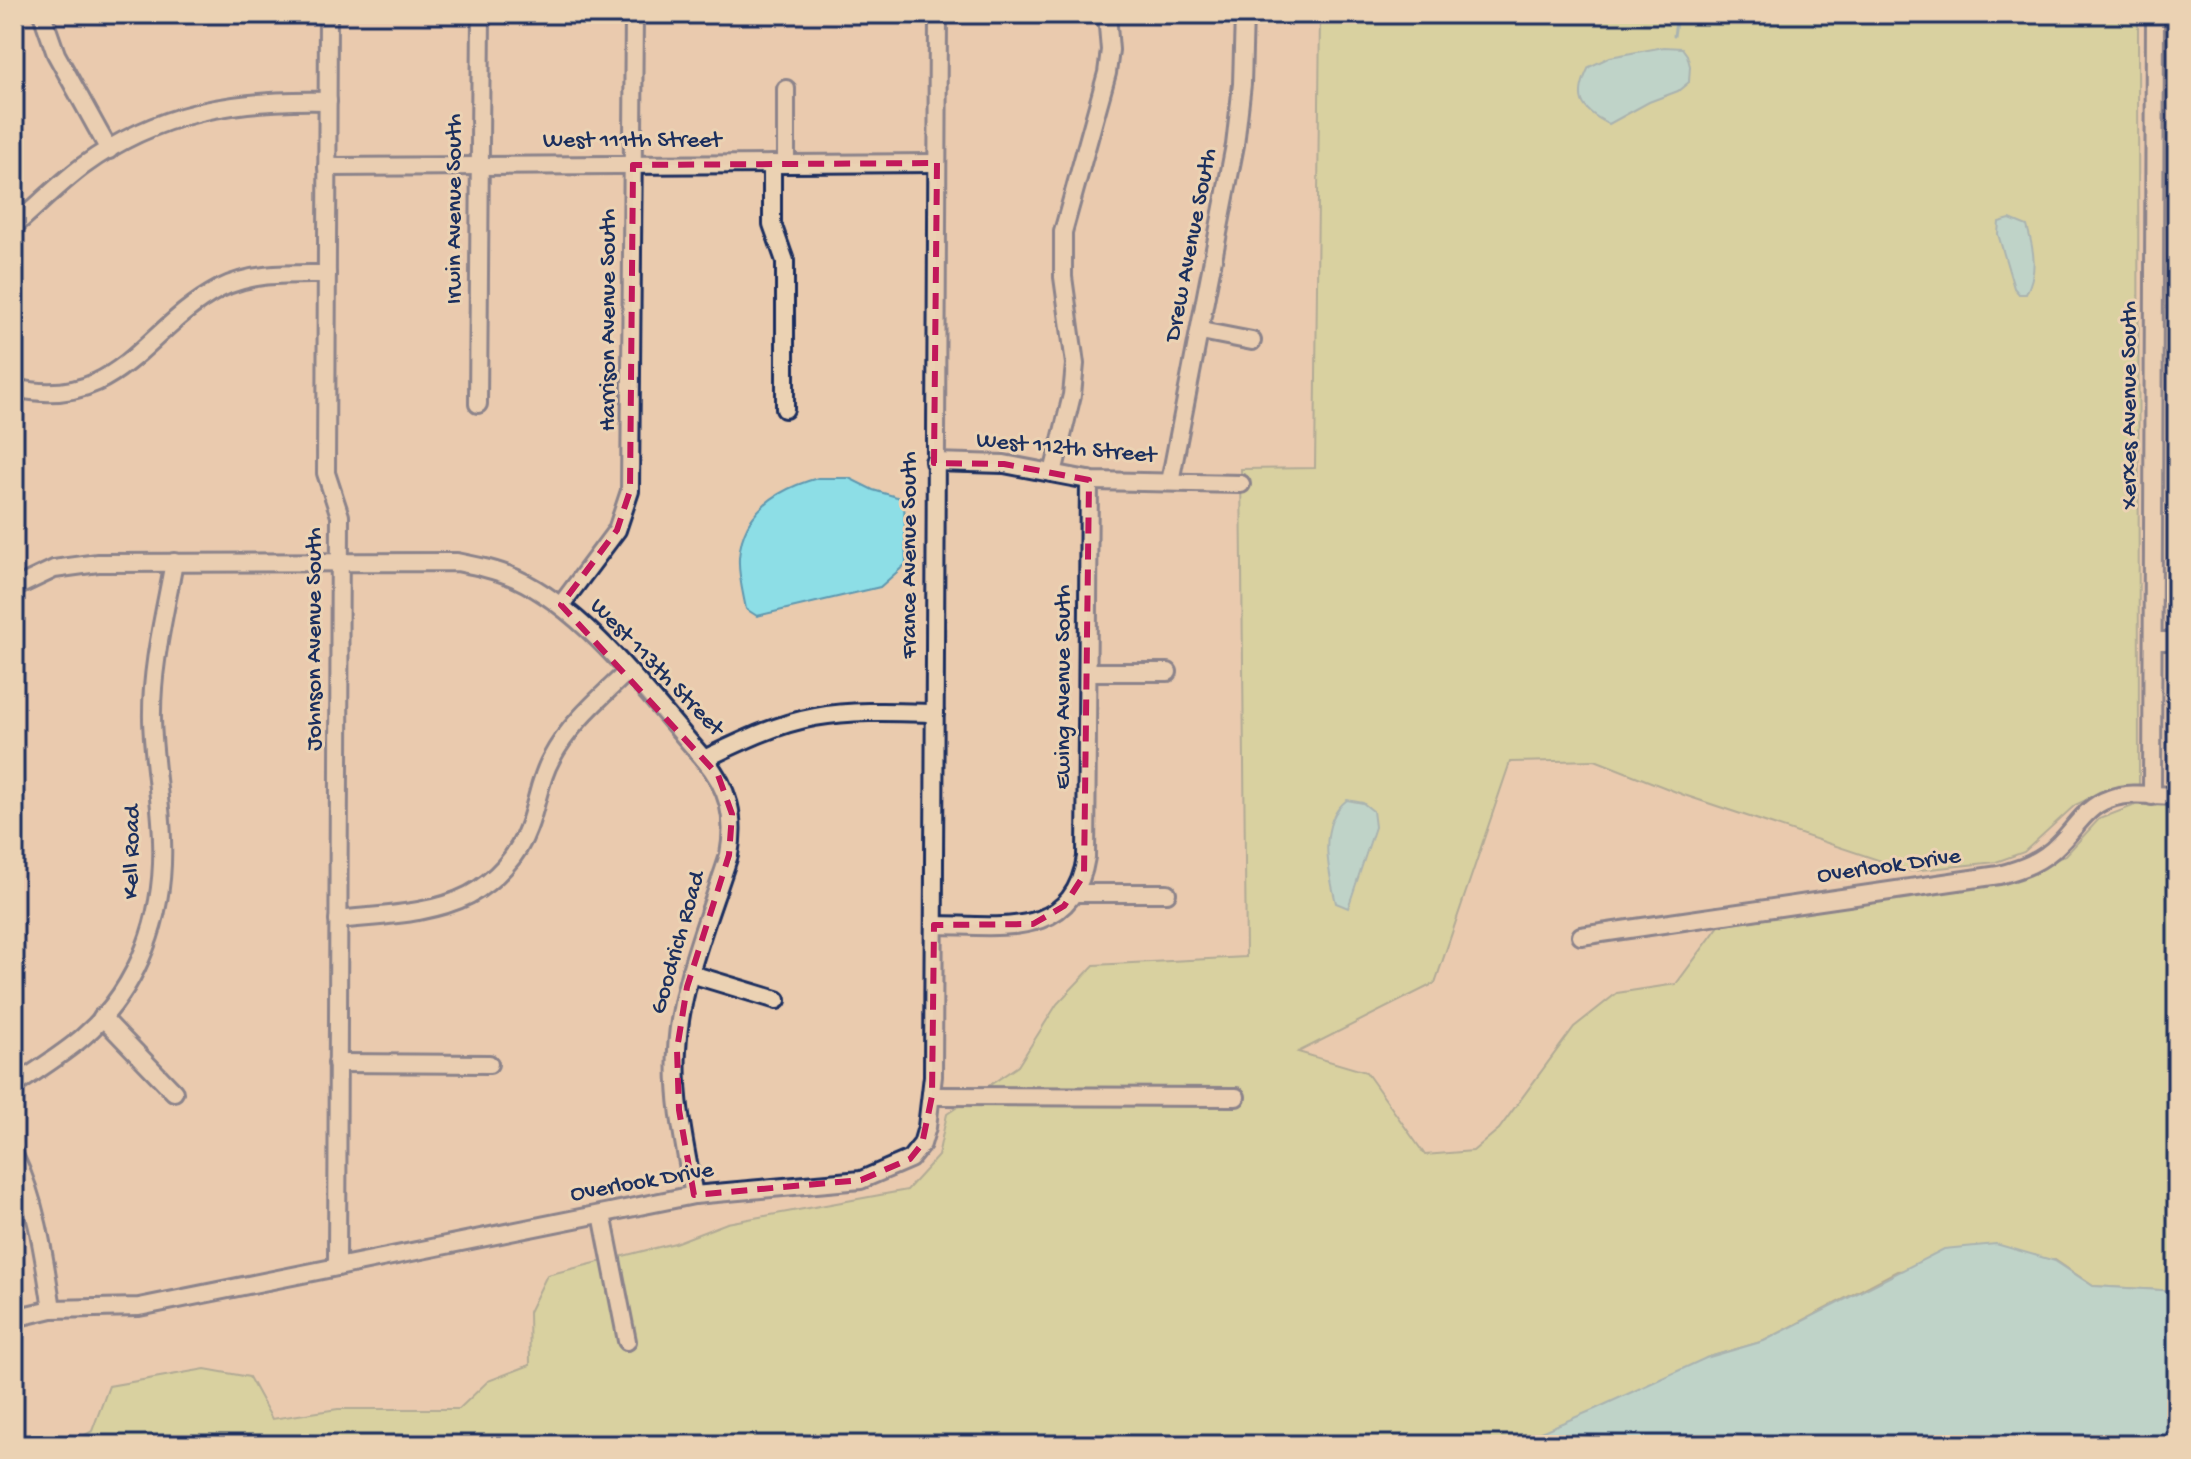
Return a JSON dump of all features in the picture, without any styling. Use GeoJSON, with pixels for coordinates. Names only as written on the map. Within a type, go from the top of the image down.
{"type":"FeatureCollection","features":[{"type":"Feature","properties":{"kind":"street"},"geometry":{"type":"LineString","coordinates":[[42,14],[56,54],[109,150]]}},
{"type":"Feature","properties":{"kind":"street","name":"Johnson Avenue South"},"geometry":{"type":"LineString","coordinates":[[328,14],[326,473],[340,516],[337,1267]]}},
{"type":"Feature","properties":{"kind":"street","name":"Irwin Avenue South"},"geometry":{"type":"LineString","coordinates":[[478,404],[481,14]]}},
{"type":"Feature","properties":{"kind":"street","name":"Harrison Avenue South"},"geometry":{"type":"LineString","coordinates":[[561,605],[617,530],[630,491],[634,14]]}},
{"type":"Feature","properties":{"kind":"street","name":"France Avenue South"},"geometry":{"type":"LineString","coordinates":[[932,1096],[938,14]]}},
{"type":"Feature","properties":{"kind":"street"},"geometry":{"type":"LineString","coordinates":[[1053,473],[1072,395],[1075,364],[1063,277],[1063,232],[1107,73],[1110,50],[1107,14]]}},
{"type":"Feature","properties":{"kind":"street","name":"Drew Avenue South"},"geometry":{"type":"LineString","coordinates":[[1170,482],[1235,145],[1242,84],[1244,14]]}},
{"type":"Feature","properties":{"kind":"street","name":"Xerxes Avenue South"},"geometry":{"type":"LineString","coordinates":[[2152,796],[2155,14]]}},
{"type":"Feature","properties":{"kind":"street"},"geometry":{"type":"LineString","coordinates":[[785,409],[785,261],[772,224],[786,89]]}},
{"type":"Feature","properties":{"kind":"street"},"geometry":{"type":"LineString","coordinates":[[14,226],[84,165],[149,129],[218,107],[255,102],[328,101]]}},
{"type":"Feature","properties":{"kind":"street","name":"West 111th Street"},"geometry":{"type":"LineString","coordinates":[[327,167],[937,163]]}},
{"type":"Feature","properties":{"kind":"street"},"geometry":{"type":"LineString","coordinates":[[14,388],[49,393],[94,383],[133,360],[201,300],[222,288],[265,275],[327,274]]}},
{"type":"Feature","properties":{"kind":"street"},"geometry":{"type":"LineString","coordinates":[[1201,331],[1252,341]]}},
{"type":"Feature","properties":{"kind":"street","name":"West 112th Street"},"geometry":{"type":"LineString","coordinates":[[934,462],[1004,464],[1089,480],[1241,484]]}},
{"type":"Feature","properties":{"kind":"street","name":"Ewing Avenue South"},"geometry":{"type":"LineString","coordinates":[[1075,893],[1084,875],[1086,857],[1089,480]]}},
{"type":"Feature","properties":{"kind":"street","name":"Kell Road"},"geometry":{"type":"LineString","coordinates":[[14,1086],[85,1035],[125,988],[140,960],[159,901],[162,839],[152,692],[174,562]]}},
{"type":"Feature","properties":{"kind":"street","name":"West 113th Street"},"geometry":{"type":"LineString","coordinates":[[14,588],[33,577],[76,565],[457,562],[515,578],[561,605],[589,630],[704,759],[752,736],[814,717],[878,712],[935,713]]}},
{"type":"Feature","properties":{"kind":"street"},"geometry":{"type":"LineString","coordinates":[[2153,641],[2177,641]]}},
{"type":"Feature","properties":{"kind":"street"},"geometry":{"type":"LineString","coordinates":[[338,920],[449,903],[489,882],[518,849],[528,829],[541,783],[564,737],[580,717],[627,672]]}},
{"type":"Feature","properties":{"kind":"street"},"geometry":{"type":"LineString","coordinates":[[1088,672],[1168,672]]}},
{"type":"Feature","properties":{"kind":"street","name":"Goodrich Road"},"geometry":{"type":"LineString","coordinates":[[694,1195],[683,1141],[677,1080],[681,1017],[733,835],[727,794],[718,775],[704,759]]}},
{"type":"Feature","properties":{"kind":"street","name":"Overlook Drive"},"geometry":{"type":"LineString","coordinates":[[1581,936],[2021,870],[2057,846],[2092,807],[2121,795],[2177,796]]}},
{"type":"Feature","properties":{"kind":"street"},"geometry":{"type":"LineString","coordinates":[[934,925],[1033,924],[1057,911],[1075,893],[1167,893]]}},
{"type":"Feature","properties":{"kind":"street"},"geometry":{"type":"LineString","coordinates":[[691,974],[777,1000]]}},
{"type":"Feature","properties":{"kind":"street"},"geometry":{"type":"LineString","coordinates":[[102,1017],[174,1092]]}},
{"type":"Feature","properties":{"kind":"street"},"geometry":{"type":"LineString","coordinates":[[337,1063],[489,1064]]}},
{"type":"Feature","properties":{"kind":"street"},"geometry":{"type":"LineString","coordinates":[[932,1096],[1236,1097]]}},
{"type":"Feature","properties":{"kind":"street","name":"Overlook Drive"},"geometry":{"type":"LineString","coordinates":[[14,1318],[52,1309],[139,1307],[694,1195],[861,1180],[910,1159],[922,1144],[932,1096]]}},
{"type":"Feature","properties":{"kind":"street"},"geometry":{"type":"LineString","coordinates":[[14,1155],[42,1245],[52,1309]]}},
{"type":"Feature","properties":{"kind":"street"},"geometry":{"type":"LineString","coordinates":[[602,1214],[627,1341]]}},
{"type":"Feature","properties":{"kind":"highlighted area"},"geometry":{"type":"Polygon","coordinates":[[[937,163],[934,463],[1004,464],[1089,480],[1084,875],[1064,906],[1033,924],[934,925],[932,1096],[922,1144],[910,1159],[861,1180],[694,1195],[679,1110],[677,1049],[687,987],[729,855],[732,814],[718,775],[561,605],[617,530],[630,491],[633,165],[937,163]]]}},
{"type":"Feature","properties":{"kind":"green space"},"geometry":{"type":"Polygon","coordinates":[[[1320,14],[2138,14],[2139,785],[2112,788],[2075,805],[2024,852],[1996,862],[1911,871],[1684,795],[1595,760],[1510,762],[1435,983],[1298,1052],[1366,1072],[1425,1155],[1473,1151],[1499,1129],[1574,1027],[1617,993],[1676,984],[1719,926],[2013,880],[2066,855],[2099,819],[2138,804],[2177,805],[2177,1291],[2093,1286],[2055,1260],[1897,1271],[1764,1341],[1706,1358],[1621,1445],[67,1445],[92,1431],[109,1386],[205,1369],[249,1377],[272,1419],[338,1409],[459,1409],[488,1381],[530,1365],[529,1312],[547,1275],[675,1243],[727,1223],[907,1190],[938,1156],[947,1114],[1018,1066],[1057,1004],[1094,965],[1246,957],[1241,469],[1315,468],[1320,14]]]}},
{"type":"Feature","properties":{"kind":"water"},"geometry":{"type":"Polygon","coordinates":[[[1664,47],[1682,48],[1687,55],[1689,82],[1678,91],[1649,102],[1609,124],[1591,113],[1581,94],[1589,67],[1610,57],[1664,47]]]}},
{"type":"Feature","properties":{"kind":"water"},"geometry":{"type":"Polygon","coordinates":[[[2010,219],[2027,226],[2031,244],[2034,260],[2026,294],[2019,294],[2014,288],[1998,234],[1999,222],[2010,219]]]}},
{"type":"Feature","properties":{"kind":"water"},"geometry":{"type":"Polygon","coordinates":[[[818,478],[849,478],[873,490],[904,499],[906,564],[880,587],[757,616],[746,609],[740,577],[739,558],[747,528],[764,505],[776,496],[818,478]]]}},
{"type":"Feature","properties":{"kind":"water"},"geometry":{"type":"Polygon","coordinates":[[[1347,800],[1363,803],[1373,811],[1375,827],[1348,908],[1336,903],[1327,848],[1332,821],[1347,800]]]}},
{"type":"Feature","properties":{"kind":"water"},"geometry":{"type":"Polygon","coordinates":[[[1996,1244],[2055,1261],[2093,1286],[2177,1291],[2177,1445],[1510,1445],[1706,1358],[1764,1341],[1944,1249],[1996,1244]]]}},
{"type":"Feature","properties":{"kind":"waterway"},"geometry":{"type":"LineString","coordinates":[[1674,36],[1677,14]]}}]}
